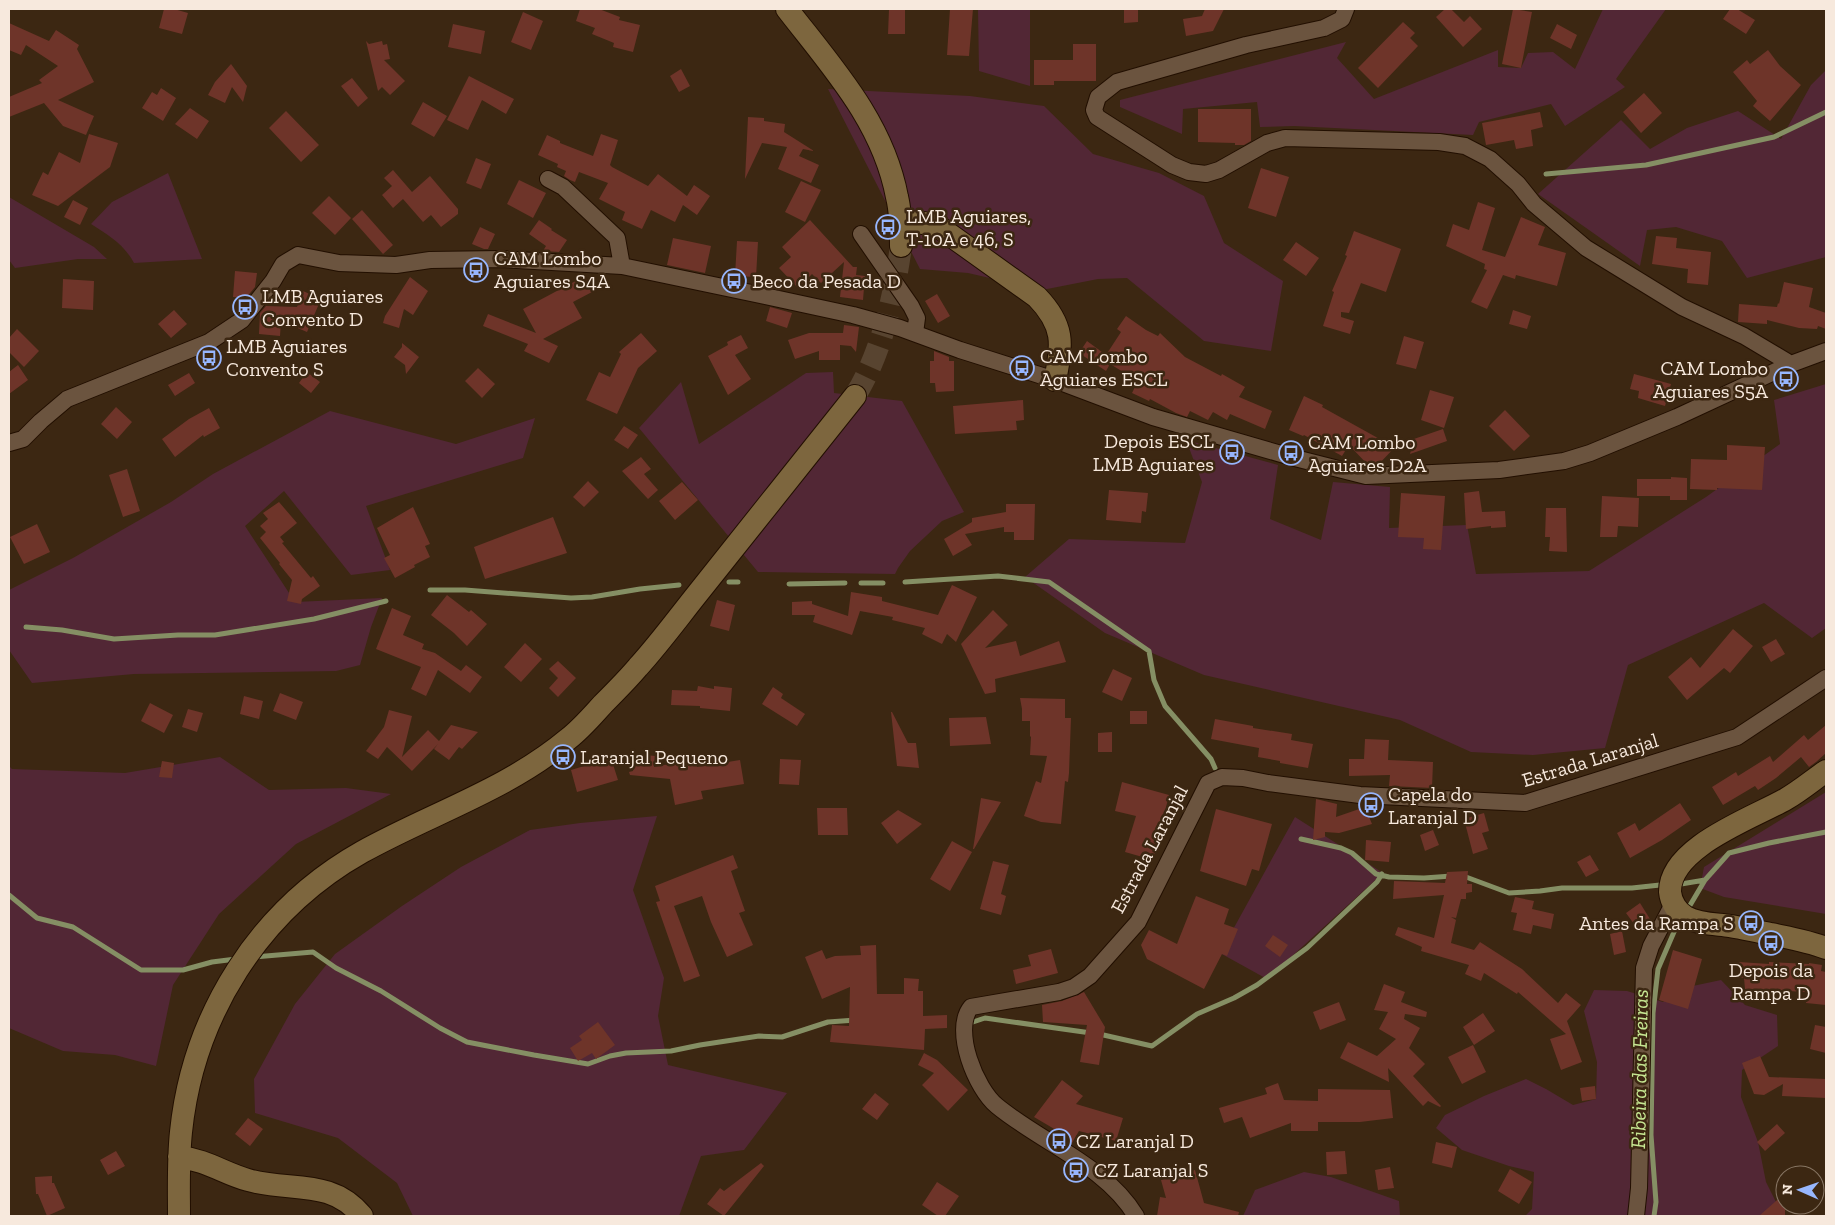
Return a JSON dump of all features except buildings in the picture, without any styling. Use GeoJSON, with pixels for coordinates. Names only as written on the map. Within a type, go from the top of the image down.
{"type":"FeatureCollection","features":[{"type":"Feature","properties":{"kind":"main road"},"geometry":{"type":"LineString","coordinates":[[787,9],[857,100],[869,119],[890,169],[897,197],[901,246]]}},
{"type":"Feature","properties":{"kind":"main road"},"geometry":{"type":"LineString","coordinates":[[900,222],[924,222],[939,227],[1037,297],[1048,308],[1058,330],[1060,351],[1054,380]]}},
{"type":"Feature","properties":{"kind":"main road"},"geometry":{"type":"LineString","coordinates":[[179,1216],[181,1131],[192,1073],[208,1022],[220,998],[248,953],[269,927],[307,891],[334,870],[362,852],[488,791],[568,739],[639,667],[855,396]]}},
{"type":"Feature","properties":{"kind":"main road"},"geometry":{"type":"LineString","coordinates":[[1826,771],[1787,799],[1732,826],[1693,852],[1678,865],[1670,887],[1673,904],[1685,917],[1697,921],[1733,926],[1811,942],[1826,948]]}},
{"type":"Feature","properties":{"kind":"main road"},"geometry":{"type":"LineString","coordinates":[[179,1157],[202,1161],[248,1180],[265,1184],[321,1189],[343,1198],[362,1216]]}},
{"type":"Feature","properties":{"kind":"street"},"geometry":{"type":"LineString","coordinates":[[1346,9],[1342,19],[1324,28],[1246,45],[1116,82],[1098,97],[1094,110],[1097,117],[1172,164],[1189,172],[1206,174],[1219,170],[1267,143],[1285,138],[1439,142],[1465,146],[1490,158],[1518,184],[1534,204],[1586,248],[1682,307],[1744,336],[1791,364]]}},
{"type":"Feature","properties":{"kind":"street"},"geometry":{"type":"LineString","coordinates":[[548,180],[562,187],[617,238],[622,266]]}},
{"type":"Feature","properties":{"kind":"street"},"geometry":{"type":"LineString","coordinates":[[861,234],[912,306],[917,318],[915,333]]}},
{"type":"Feature","properties":{"kind":"street"},"geometry":{"type":"LineString","coordinates":[[9,444],[23,440],[41,421],[67,399],[190,349],[215,337],[242,320],[283,264],[298,255],[339,263],[396,265],[430,260],[502,259],[622,266],[853,315],[915,333],[1162,419],[1295,458],[1366,476],[1500,470],[1564,462],[1676,417],[1791,364],[1826,351]]}},
{"type":"Feature","properties":{"kind":"street","name":"Estrada Laranjal"},"geometry":{"type":"LineString","coordinates":[[1136,1216],[1116,1190],[1092,1170],[996,1106],[982,1091],[963,1039],[963,1028],[966,1014],[971,1007],[1060,992],[1074,987],[1090,976],[1138,922],[1208,784],[1222,777],[1244,778],[1360,795],[1524,803],[1737,737],[1826,678]]}},
{"type":"Feature","properties":{"kind":"street"},"geometry":{"type":"LineString","coordinates":[[1636,1216],[1639,1188],[1644,968],[1651,946],[1673,904]]}},
{"type":"Feature","properties":{"kind":"shaded area"},"geometry":{"type":"Polygon","coordinates":[[[978,9],[1030,9],[1030,86],[979,71],[978,9]]]}},
{"type":"Feature","properties":{"kind":"shaded area"},"geometry":{"type":"Polygon","coordinates":[[[1603,9],[1666,9],[1616,79],[1625,87],[1565,126],[1551,104],[1479,122],[1473,135],[1294,126],[1260,127],[1257,102],[1183,109],[1182,134],[1120,107],[1120,100],[1346,42],[1337,58],[1374,99],[1498,50],[1498,67],[1521,68],[1528,53],[1553,52],[1575,69],[1603,9]]]}},
{"type":"Feature","properties":{"kind":"shaded area"},"geometry":{"type":"Polygon","coordinates":[[[1826,70],[1826,257],[1747,278],[1722,241],[1676,227],[1647,230],[1640,266],[1538,194],[1621,120],[1650,149],[1687,128],[1738,111],[1781,139],[1811,85],[1826,70]]]}},
{"type":"Feature","properties":{"kind":"shaded area"},"geometry":{"type":"Polygon","coordinates":[[[828,89],[970,96],[1044,106],[1093,154],[1159,173],[1204,196],[1224,243],[1283,281],[1271,351],[1204,341],[1127,278],[1098,279],[1042,290],[968,273],[920,269],[828,89]]]}},
{"type":"Feature","properties":{"kind":"shaded area"},"geometry":{"type":"Polygon","coordinates":[[[168,173],[202,259],[134,263],[120,245],[91,224],[112,202],[168,173]]]}},
{"type":"Feature","properties":{"kind":"shaded area"},"geometry":{"type":"Polygon","coordinates":[[[9,197],[94,247],[107,259],[78,259],[15,268],[9,260],[9,197]]]}},
{"type":"Feature","properties":{"kind":"shaded area"},"geometry":{"type":"Polygon","coordinates":[[[833,372],[834,393],[902,401],[964,512],[942,521],[910,551],[895,574],[758,572],[639,428],[681,382],[699,444],[806,373],[833,372]]]}},
{"type":"Feature","properties":{"kind":"shaded area"},"geometry":{"type":"Polygon","coordinates":[[[1826,384],[1826,628],[1812,638],[1764,603],[1628,665],[1605,748],[1533,755],[1471,752],[1400,720],[1204,675],[1105,633],[1025,577],[1069,539],[1185,543],[1202,482],[1186,440],[1278,465],[1270,519],[1321,540],[1333,482],[1390,487],[1389,528],[1467,525],[1476,574],[1589,571],[1706,497],[1780,444],[1774,400],[1826,384]]]}},
{"type":"Feature","properties":{"kind":"shaded area"},"geometry":{"type":"Polygon","coordinates":[[[330,411],[456,444],[535,418],[523,458],[366,506],[390,570],[351,575],[284,491],[245,526],[295,602],[382,598],[360,665],[336,671],[134,674],[32,683],[9,650],[9,590],[73,558],[171,502],[213,474],[330,411]]]}},
{"type":"Feature","properties":{"kind":"shaded area"},"geometry":{"type":"Polygon","coordinates":[[[220,757],[269,790],[346,788],[391,794],[296,844],[219,914],[173,985],[156,1066],[115,1055],[63,1051],[9,1028],[9,766],[12,769],[125,773],[220,757]]]}},
{"type":"Feature","properties":{"kind":"shaded area"},"geometry":{"type":"Polygon","coordinates":[[[1826,792],[1826,914],[1724,897],[1700,888],[1704,867],[1826,792]]]}},
{"type":"Feature","properties":{"kind":"shaded area"},"geometry":{"type":"Polygon","coordinates":[[[657,816],[633,890],[664,978],[658,1016],[668,1065],[787,1093],[744,1150],[701,1156],[679,1216],[413,1216],[397,1183],[338,1138],[255,1113],[254,1079],[295,1004],[335,954],[461,867],[530,830],[657,816]]]}},
{"type":"Feature","properties":{"kind":"shaded area"},"geometry":{"type":"Polygon","coordinates":[[[1295,817],[1383,873],[1267,979],[1220,953],[1295,817]]]}},
{"type":"Feature","properties":{"kind":"shaded area"},"geometry":{"type":"Polygon","coordinates":[[[1721,980],[1745,1005],[1777,1015],[1778,1046],[1742,1070],[1741,1097],[1758,1142],[1766,1182],[1775,1200],[1775,1215],[1783,1216],[1525,1216],[1532,1209],[1534,1172],[1509,1166],[1462,1150],[1436,1128],[1445,1115],[1484,1096],[1526,1079],[1573,1105],[1596,1099],[1597,1062],[1584,1011],[1594,990],[1627,991],[1663,1002],[1688,987],[1721,980]]]}},
{"type":"Feature","properties":{"kind":"shaded area"},"geometry":{"type":"Polygon","coordinates":[[[1304,1172],[1331,1177],[1399,1201],[1400,1216],[1243,1216],[1255,1190],[1304,1172]]]}},
{"type":"Feature","properties":{"kind":"waterway"},"geometry":{"type":"LineString","coordinates":[[1546,174],[1646,165],[1774,137],[1826,112]]}},
{"type":"Feature","properties":{"kind":"waterway"},"geometry":{"type":"LineString","coordinates":[[905,582],[998,576],[1049,582],[1149,651],[1154,680],[1165,706],[1211,759],[1215,768]]}},
{"type":"Feature","properties":{"kind":"waterway"},"geometry":{"type":"LineString","coordinates":[[729,582],[738,582]]}},
{"type":"Feature","properties":{"kind":"waterway"},"geometry":{"type":"LineString","coordinates":[[789,584],[845,583]]}},
{"type":"Feature","properties":{"kind":"waterway"},"geometry":{"type":"LineString","coordinates":[[861,583],[883,583]]}},
{"type":"Feature","properties":{"kind":"waterway"},"geometry":{"type":"LineString","coordinates":[[430,590],[465,590],[571,598],[592,597],[679,585]]}},
{"type":"Feature","properties":{"kind":"waterway"},"geometry":{"type":"LineString","coordinates":[[26,627],[62,630],[114,639],[215,635],[314,619],[386,601]]}},
{"type":"Feature","properties":{"kind":"waterway","name":"Ribeira das Freiras"},"geometry":{"type":"LineString","coordinates":[[1681,884],[1705,880],[1729,853],[1826,832]]}},
{"type":"Feature","properties":{"kind":"waterway","name":"Ribeira das Freiras"},"geometry":{"type":"LineString","coordinates":[[1301,839],[1341,848],[1352,853],[1376,874],[1389,877],[1424,878],[1452,876]]}},
{"type":"Feature","properties":{"kind":"waterway"},"geometry":{"type":"LineString","coordinates":[[1099,1034],[1152,1046],[1197,1014],[1234,998],[1257,985],[1307,948],[1377,882],[1382,874]]}},
{"type":"Feature","properties":{"kind":"waterway","name":"Ribeira das Freiras"},"geometry":{"type":"LineString","coordinates":[[1461,876],[1509,893],[1562,888],[1632,888],[1660,885]]}},
{"type":"Feature","properties":{"kind":"waterway","name":"Ribeira das Freiras"},"geometry":{"type":"LineString","coordinates":[[1689,907],[1705,880]]}},
{"type":"Feature","properties":{"kind":"waterway"},"geometry":{"type":"LineString","coordinates":[[9,895],[37,918],[73,927],[141,970],[183,970],[212,962],[236,959]]}},
{"type":"Feature","properties":{"kind":"waterway","name":"Ribeira das Freiras"},"geometry":{"type":"LineString","coordinates":[[1654,1216],[1656,1202],[1651,1135],[1653,1013],[1658,969],[1677,925]]}},
{"type":"Feature","properties":{"kind":"waterway"},"geometry":{"type":"LineString","coordinates":[[254,957],[313,952],[336,968],[381,991],[440,1028],[467,1042],[588,1064],[610,1056],[626,1053],[671,1051],[759,1036],[782,1037],[828,1022],[856,1020]]}},
{"type":"Feature","properties":{"kind":"waterway"},"geometry":{"type":"LineString","coordinates":[[973,1022],[985,1018],[1091,1033]]}},
{"type":"Feature","properties":{"kind":"tunnel"},"geometry":{"type":"LineString","coordinates":[[855,396],[873,361],[886,324],[901,246]]}},
{"type":"Feature","properties":{"kind":"place","name":"LMB Aguiares, T-10A e 46, S"},"geometry":{"type":"Point","coordinates":[888,227]}},
{"type":"Feature","properties":{"kind":"place","name":"CAM Lombo Aguiares S4A"},"geometry":{"type":"Point","coordinates":[476,270]}},
{"type":"Feature","properties":{"kind":"place","name":"Beco da Pesada D"},"geometry":{"type":"Point","coordinates":[734,281]}},
{"type":"Feature","properties":{"kind":"place","name":"LMB Aguiares Convento D"},"geometry":{"type":"Point","coordinates":[245,307]}},
{"type":"Feature","properties":{"kind":"place","name":"LMB Aguiares Convento S"},"geometry":{"type":"Point","coordinates":[209,358]}},
{"type":"Feature","properties":{"kind":"place","name":"CAM Lombo Aguiares ESCL"},"geometry":{"type":"Point","coordinates":[1022,368]}},
{"type":"Feature","properties":{"kind":"place","name":"CAM Lombo Aguiares S5A"},"geometry":{"type":"Point","coordinates":[1786,379]}},
{"type":"Feature","properties":{"kind":"place","name":"Depois ESCL LMB Aguiares"},"geometry":{"type":"Point","coordinates":[1232,452]}},
{"type":"Feature","properties":{"kind":"place","name":"CAM Lombo Aguiares D2A"},"geometry":{"type":"Point","coordinates":[1291,453]}},
{"type":"Feature","properties":{"kind":"place","name":"Laranjal Pequeno"},"geometry":{"type":"Point","coordinates":[563,757]}},
{"type":"Feature","properties":{"kind":"place","name":"Capela do Laranjal D"},"geometry":{"type":"Point","coordinates":[1371,805]}},
{"type":"Feature","properties":{"kind":"place","name":"Antes da Rampa S"},"geometry":{"type":"Point","coordinates":[1751,923]}},
{"type":"Feature","properties":{"kind":"place","name":"Depois da Rampa D"},"geometry":{"type":"Point","coordinates":[1771,943]}},
{"type":"Feature","properties":{"kind":"place","name":"CZ Laranjal D"},"geometry":{"type":"Point","coordinates":[1059,1141]}},
{"type":"Feature","properties":{"kind":"place","name":"CZ Laranjal S"},"geometry":{"type":"Point","coordinates":[1076,1170]}}]}
